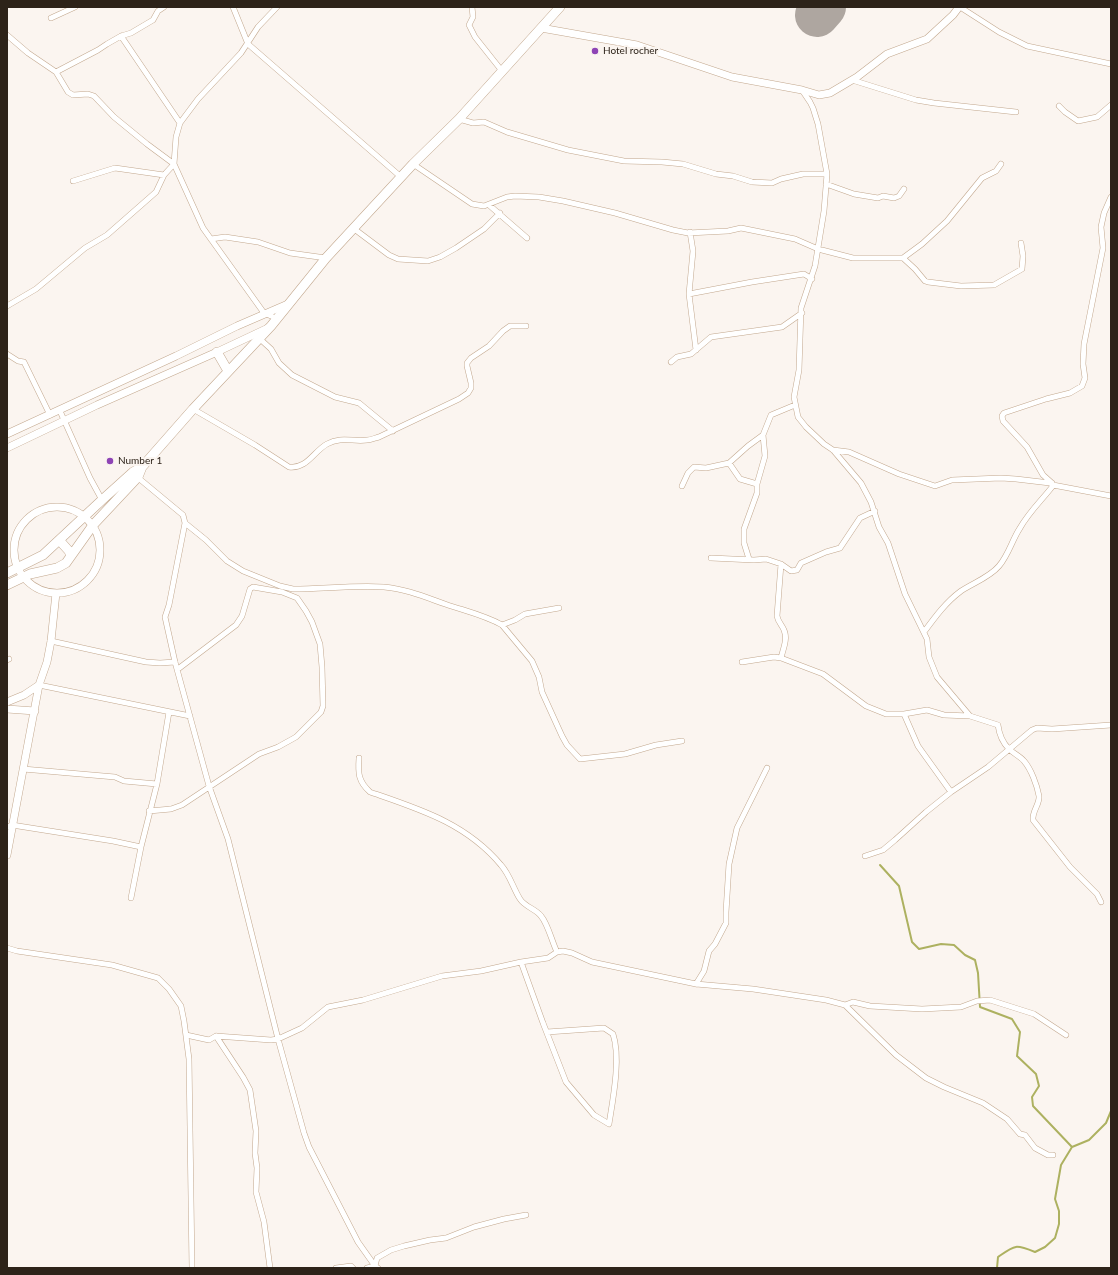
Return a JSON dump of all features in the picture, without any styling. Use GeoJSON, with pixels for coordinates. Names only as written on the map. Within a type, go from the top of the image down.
{"type":"FeatureCollection","features":[{"type":"Feature","properties":{"kind":"highway"},"geometry":{"type":"LineString","coordinates":[[7,584],[23,577],[62,566],[93,525],[142,467],[193,409],[278,319],[326,258],[413,164],[459,119],[560,7]]}},
{"type":"Feature","properties":{"kind":"highway"},"geometry":{"type":"LineString","coordinates":[[216,352],[228,371]]}},
{"type":"Feature","properties":{"kind":"highway"},"geometry":{"type":"LineString","coordinates":[[7,573],[44,555],[102,500],[136,475]]}},
{"type":"Feature","properties":{"kind":"highway"},"geometry":{"type":"LineString","coordinates":[[60,541],[69,551],[71,556]]}},
{"type":"Feature","properties":{"kind":"highway"},"geometry":{"type":"LineString","coordinates":[[44,555],[52,569]]}},
{"type":"Feature","properties":{"kind":"street"},"geometry":{"type":"LineString","coordinates":[[51,18],[75,7]]}},
{"type":"Feature","properties":{"kind":"street"},"geometry":{"type":"LineString","coordinates":[[56,72],[153,20],[158,11],[164,7]]}},
{"type":"Feature","properties":{"kind":"street"},"geometry":{"type":"LineString","coordinates":[[233,7],[248,44],[401,177]]}},
{"type":"Feature","properties":{"kind":"street"},"geometry":{"type":"LineString","coordinates":[[277,7],[258,27],[241,53],[198,98],[180,123],[176,137],[174,164],[202,228],[264,313],[278,319]]}},
{"type":"Feature","properties":{"kind":"street"},"geometry":{"type":"LineString","coordinates":[[472,7],[473,17],[469,25],[475,38],[502,71]]}},
{"type":"Feature","properties":{"kind":"street"},"geometry":{"type":"LineString","coordinates":[[541,28],[637,45],[732,77],[802,90],[819,95],[830,93],[852,80],[886,54],[927,39],[960,7],[999,32],[1027,46],[1111,64]]}},
{"type":"Feature","properties":{"kind":"street"},"geometry":{"type":"LineString","coordinates":[[7,35],[28,53],[56,72],[68,92],[73,95],[88,94],[94,96],[114,117],[174,164]]}},
{"type":"Feature","properties":{"kind":"street"},"geometry":{"type":"LineString","coordinates":[[121,36],[180,123]]}},
{"type":"Feature","properties":{"kind":"street"},"geometry":{"type":"LineString","coordinates":[[852,80],[916,100],[1016,112]]}},
{"type":"Feature","properties":{"kind":"street"},"geometry":{"type":"LineString","coordinates":[[802,90],[813,108],[818,124],[827,174],[818,249],[812,279],[802,305],[799,370],[794,397],[798,417],[806,428],[833,450],[861,484],[875,511],[879,527],[888,543],[905,594],[928,642],[929,657],[937,677],[970,716]]}},
{"type":"Feature","properties":{"kind":"street"},"geometry":{"type":"LineString","coordinates":[[1059,106],[1078,121],[1097,118],[1111,104]]}},
{"type":"Feature","properties":{"kind":"street"},"geometry":{"type":"LineString","coordinates":[[459,119],[474,123],[484,122],[507,132],[568,150],[624,161],[682,164],[716,174],[733,176],[752,182],[772,183],[781,179],[803,174],[827,174]]}},
{"type":"Feature","properties":{"kind":"street"},"geometry":{"type":"LineString","coordinates":[[7,306],[36,289],[85,248],[107,235],[156,192],[164,175],[174,164]]}},
{"type":"Feature","properties":{"kind":"street"},"geometry":{"type":"LineString","coordinates":[[413,164],[476,206],[489,205],[507,197],[539,197],[615,213],[673,230],[690,232],[728,231],[741,228],[795,239],[818,249],[853,258],[903,258],[922,244],[947,221],[982,178],[996,171],[1001,164]]}},
{"type":"Feature","properties":{"kind":"street"},"geometry":{"type":"LineString","coordinates":[[72,181],[115,168],[164,175]]}},
{"type":"Feature","properties":{"kind":"street"},"geometry":{"type":"LineString","coordinates":[[826,184],[854,194],[878,198],[883,196],[894,198],[899,196],[904,189]]}},
{"type":"Feature","properties":{"kind":"street"},"geometry":{"type":"LineString","coordinates":[[1052,484],[1043,475],[1027,447],[1004,421],[1002,416],[1004,412],[1070,393],[1082,386],[1085,378],[1083,364],[1084,344],[1103,248],[1101,227],[1104,213],[1111,197]]}},
{"type":"Feature","properties":{"kind":"street"},"geometry":{"type":"LineString","coordinates":[[489,205],[527,238]]}},
{"type":"Feature","properties":{"kind":"street"},"geometry":{"type":"LineString","coordinates":[[353,228],[389,255],[398,259],[428,260],[440,257],[456,248],[484,229],[500,213]]}},
{"type":"Feature","properties":{"kind":"street"},"geometry":{"type":"LineString","coordinates":[[690,232],[693,251],[689,294],[696,350]]}},
{"type":"Feature","properties":{"kind":"street"},"geometry":{"type":"LineString","coordinates":[[211,239],[225,236],[262,243],[290,253],[326,258]]}},
{"type":"Feature","properties":{"kind":"street"},"geometry":{"type":"LineString","coordinates":[[903,258],[925,281],[928,282],[961,286],[994,285],[1022,269],[1023,256],[1021,242]]}},
{"type":"Feature","properties":{"kind":"street"},"geometry":{"type":"LineString","coordinates":[[689,294],[804,274],[812,279]]}},
{"type":"Feature","properties":{"kind":"street"},"geometry":{"type":"LineString","coordinates":[[7,434],[50,414],[60,411],[92,394],[264,313],[291,303]]}},
{"type":"Feature","properties":{"kind":"street"},"geometry":{"type":"LineString","coordinates":[[671,362],[677,357],[689,355],[711,337],[782,327],[802,313]]}},
{"type":"Feature","properties":{"kind":"street"},"geometry":{"type":"LineString","coordinates":[[7,448],[97,405],[271,326]]}},
{"type":"Feature","properties":{"kind":"street"},"geometry":{"type":"LineString","coordinates":[[193,409],[255,445],[288,467],[295,468],[301,466],[326,444],[337,439],[367,440],[393,430],[468,393],[471,388],[471,382],[467,363],[471,358],[489,346],[503,331],[510,326],[526,326]]}},
{"type":"Feature","properties":{"kind":"street"},"geometry":{"type":"LineString","coordinates":[[260,339],[271,349],[279,363],[292,375],[335,397],[359,403],[393,430]]}},
{"type":"Feature","properties":{"kind":"street"},"geometry":{"type":"LineString","coordinates":[[7,354],[18,361],[24,362],[50,414]]}},
{"type":"Feature","properties":{"kind":"street"},"geometry":{"type":"LineString","coordinates":[[92,394],[97,405]]}},
{"type":"Feature","properties":{"kind":"street"},"geometry":{"type":"LineString","coordinates":[[749,559],[744,543],[744,529],[757,493],[757,484],[765,456],[763,436],[771,415],[795,405]]}},
{"type":"Feature","properties":{"kind":"street"},"geometry":{"type":"LineString","coordinates":[[60,411],[94,487],[102,500]]}},
{"type":"Feature","properties":{"kind":"street"},"geometry":{"type":"LineString","coordinates":[[682,486],[688,473],[694,467],[706,468],[729,463],[748,446],[763,436]]}},
{"type":"Feature","properties":{"kind":"street"},"geometry":{"type":"LineString","coordinates":[[833,450],[849,452],[899,474],[935,486],[952,480],[1001,478],[1052,484],[1111,496]]}},
{"type":"Feature","properties":{"kind":"street"},"geometry":{"type":"LineString","coordinates":[[729,463],[740,479],[757,484]]}},
{"type":"Feature","properties":{"kind":"street"},"geometry":{"type":"LineString","coordinates":[[136,475],[183,515],[185,523],[169,605],[164,617],[175,662],[209,786],[228,839],[278,1039],[308,1145],[358,1242],[376,1267]]}},
{"type":"Feature","properties":{"kind":"street"},"geometry":{"type":"LineString","coordinates":[[924,632],[940,611],[960,593],[976,581],[986,577],[999,566],[1011,546],[1020,526],[1034,507],[1048,492],[1052,484]]}},
{"type":"Feature","properties":{"kind":"street"},"geometry":{"type":"LineString","coordinates":[[54,507],[74,510],[84,516],[93,525],[100,545],[100,558],[96,569],[89,579],[80,587],[68,592],[56,593],[40,590],[32,586],[23,577],[18,568],[14,555],[14,544],[21,526],[28,518],[36,513],[54,507]]}},
{"type":"Feature","properties":{"kind":"street"},"geometry":{"type":"LineString","coordinates":[[711,558],[766,559],[781,564],[791,571],[797,570],[801,563],[826,552],[840,548],[860,518],[875,511]]}},
{"type":"Feature","properties":{"kind":"street"},"geometry":{"type":"LineString","coordinates":[[185,523],[206,540],[227,561],[243,571],[280,586],[292,589],[384,587],[399,589],[416,593],[486,616],[502,625],[534,665],[540,677],[542,692],[562,736],[567,745],[580,759],[625,754],[656,745],[682,741]]}},
{"type":"Feature","properties":{"kind":"street"},"geometry":{"type":"LineString","coordinates":[[781,564],[777,620],[786,636],[781,658]]}},
{"type":"Feature","properties":{"kind":"street"},"geometry":{"type":"LineString","coordinates":[[149,811],[171,809],[182,805],[209,786],[234,772],[259,754],[278,747],[296,737],[321,712],[323,706],[320,644],[312,622],[297,598],[282,592],[253,587],[250,589],[247,594],[242,616],[236,625],[178,669]]}},
{"type":"Feature","properties":{"kind":"street"},"geometry":{"type":"LineString","coordinates":[[7,855],[10,826],[35,711],[39,685],[47,662],[51,641],[56,593]]}},
{"type":"Feature","properties":{"kind":"street"},"geometry":{"type":"LineString","coordinates":[[502,625],[525,614],[559,608]]}},
{"type":"Feature","properties":{"kind":"street"},"geometry":{"type":"LineString","coordinates":[[51,641],[146,662],[175,662]]}},
{"type":"Feature","properties":{"kind":"street"},"geometry":{"type":"LineString","coordinates":[[742,662],[774,657],[781,658],[823,674],[869,707],[886,714],[904,714],[927,710],[944,715],[970,716],[998,725],[998,732],[1009,749],[1025,763],[1038,794],[1038,800],[1032,815],[1033,820],[1070,867],[1097,894],[1101,902]]}},
{"type":"Feature","properties":{"kind":"street"},"geometry":{"type":"LineString","coordinates":[[7,702],[24,695],[39,685],[190,716]]}},
{"type":"Feature","properties":{"kind":"street"},"geometry":{"type":"LineString","coordinates":[[7,710],[35,711]]}},
{"type":"Feature","properties":{"kind":"street"},"geometry":{"type":"LineString","coordinates":[[131,898],[149,811],[157,784],[169,712]]}},
{"type":"Feature","properties":{"kind":"street"},"geometry":{"type":"LineString","coordinates":[[904,714],[918,746],[951,792]]}},
{"type":"Feature","properties":{"kind":"street"},"geometry":{"type":"LineString","coordinates":[[865,856],[883,850],[926,812],[951,792],[972,779],[1032,730],[1037,728],[1052,729],[1111,725]]}},
{"type":"Feature","properties":{"kind":"street"},"geometry":{"type":"LineString","coordinates":[[359,758],[358,773],[363,786],[370,792],[426,811],[480,842],[502,865],[521,901],[536,911],[544,920],[557,952]]}},
{"type":"Feature","properties":{"kind":"street"},"geometry":{"type":"LineString","coordinates":[[696,984],[704,970],[709,952],[726,923],[729,864],[736,828],[767,768]]}},
{"type":"Feature","properties":{"kind":"street"},"geometry":{"type":"LineString","coordinates":[[23,769],[115,777],[124,781],[157,784]]}},
{"type":"Feature","properties":{"kind":"street"},"geometry":{"type":"LineString","coordinates":[[10,826],[113,841],[141,847]]}},
{"type":"Feature","properties":{"kind":"street"},"geometry":{"type":"LineString","coordinates":[[7,948],[17,951],[112,965],[158,978],[170,989],[181,1006],[189,1059],[192,1268]]}},
{"type":"Feature","properties":{"kind":"street"},"geometry":{"type":"LineString","coordinates":[[186,1035],[209,1040],[216,1036],[270,1040],[278,1039],[302,1028],[328,1007],[362,1000],[442,976],[481,971],[521,962],[548,958],[557,952],[568,952],[592,962],[696,984],[826,1000],[845,1005],[896,1055],[926,1078],[983,1103],[1007,1119],[1035,1148],[1048,1155],[1053,1155]]}},
{"type":"Feature","properties":{"kind":"street"},"geometry":{"type":"LineString","coordinates":[[521,962],[559,1067],[566,1082],[594,1115],[609,1124],[617,1056],[616,1043],[613,1034],[604,1028],[547,1032]]}},
{"type":"Feature","properties":{"kind":"street"},"geometry":{"type":"LineString","coordinates":[[845,1005],[853,1002],[870,1006],[922,1009],[961,1007],[977,1001],[990,1000],[1034,1014],[1066,1035]]}},
{"type":"Feature","properties":{"kind":"street"},"geometry":{"type":"LineString","coordinates":[[216,1036],[250,1090],[256,1131],[256,1192],[264,1222],[270,1268]]}},
{"type":"Feature","properties":{"kind":"street"},"geometry":{"type":"LineString","coordinates":[[376,1267],[377,1258],[390,1250],[430,1240],[446,1238],[474,1227],[526,1215]]}},
{"type":"Feature","properties":{"kind":"street"},"geometry":{"type":"LineString","coordinates":[[336,1268],[351,1266],[353,1268]]}},
{"type":"Feature","properties":{"kind":"street"},"geometry":{"type":"LineString","coordinates":[[367,1268],[376,1267]]}},
{"type":"Feature","properties":{"kind":"waterway"},"geometry":{"type":"LineString","coordinates":[[880,865],[899,886],[912,942],[919,949],[941,944],[954,945],[965,955],[975,960],[978,973],[980,1007],[1012,1019],[1020,1032],[1017,1056],[1036,1074],[1039,1086],[1032,1097],[1033,1106],[1072,1147]]}},
{"type":"Feature","properties":{"kind":"waterway"},"geometry":{"type":"LineString","coordinates":[[997,1268],[998,1257],[1008,1250],[1019,1247],[1035,1252],[1045,1247],[1055,1238],[1059,1224],[1059,1211],[1055,1199],[1061,1165],[1072,1147],[1089,1140],[1106,1123],[1111,1111]]}},
{"type":"Feature","properties":{"kind":"runway"},"geometry":{"type":"LineString","coordinates":[[817,15],[824,7]]}},
{"type":"Feature","properties":{"kind":"place","name":"Hotel rocher"},"geometry":{"type":"Point","coordinates":[595,51]}},
{"type":"Feature","properties":{"kind":"place","name":"Number 1"},"geometry":{"type":"Point","coordinates":[110,461]}}]}
